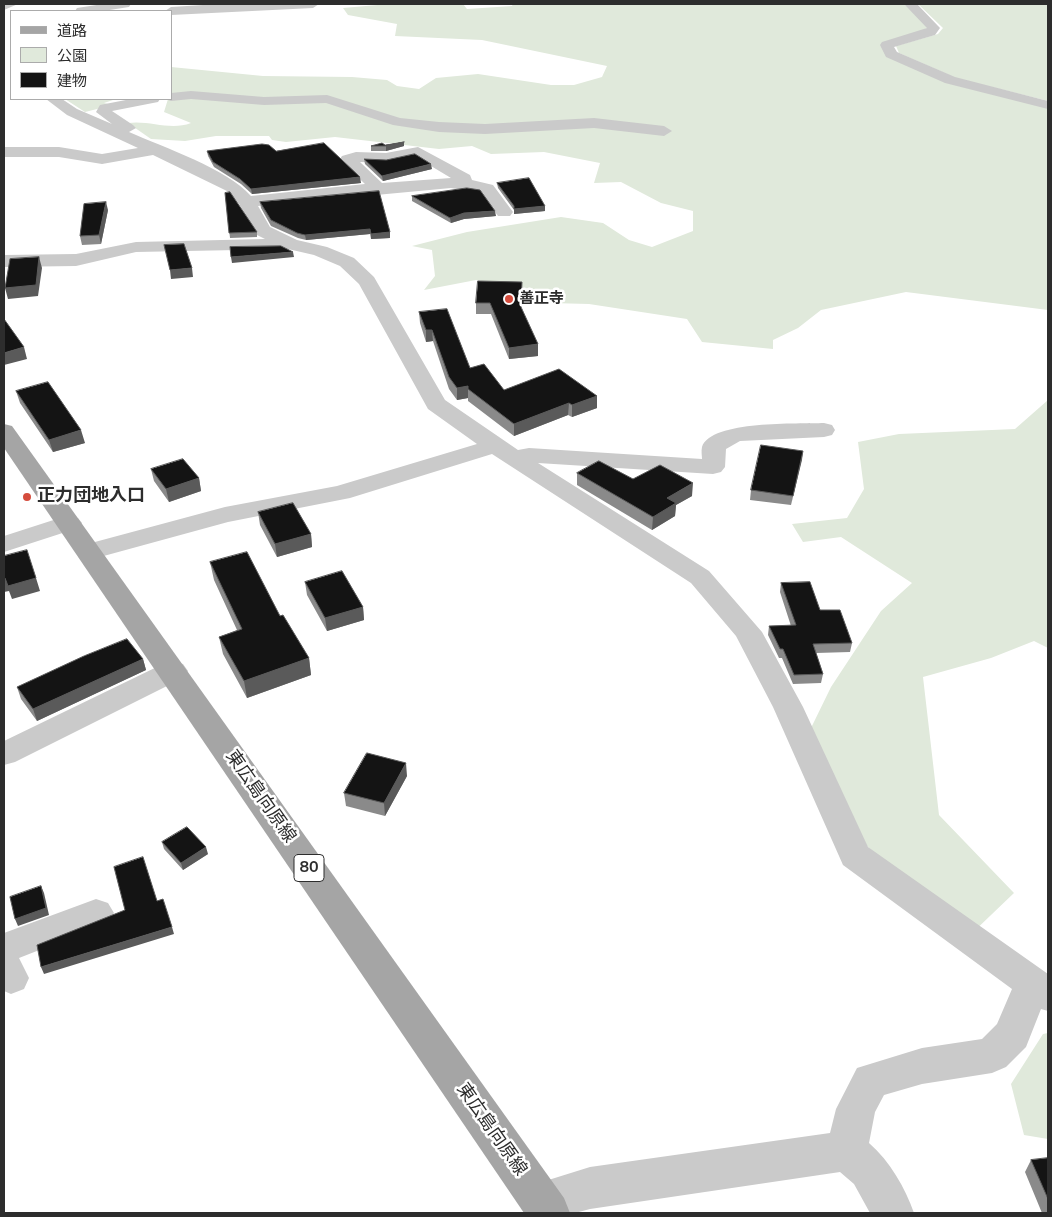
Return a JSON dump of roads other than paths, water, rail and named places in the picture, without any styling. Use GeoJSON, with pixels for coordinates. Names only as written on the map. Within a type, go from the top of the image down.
{"type":"FeatureCollection","features":[{"type":"Feature","properties":{"kind":"main road","name":"東広島向原線"},"geometry":{"type":"LineString","coordinates":[[4,431],[173,671],[545,1208]]}},
{"type":"Feature","properties":{"kind":"street"},"geometry":{"type":"LineString","coordinates":[[4,6],[12,4]]}},
{"type":"Feature","properties":{"kind":"street"},"geometry":{"type":"LineString","coordinates":[[87,10],[125,4]]}},
{"type":"Feature","properties":{"kind":"street"},"geometry":{"type":"LineString","coordinates":[[172,12],[238,6],[313,4]]}},
{"type":"Feature","properties":{"kind":"street"},"geometry":{"type":"LineString","coordinates":[[910,4],[934,28],[930,32],[887,45],[891,54],[950,80],[1048,105]]}},
{"type":"Feature","properties":{"kind":"street"},"geometry":{"type":"LineString","coordinates":[[172,97],[191,95],[264,102],[328,99],[398,122],[448,128],[485,129],[594,123],[664,131]]}},
{"type":"Feature","properties":{"kind":"street"},"geometry":{"type":"LineString","coordinates":[[54,100],[72,112],[218,178],[235,188],[247,202],[263,231],[291,244],[320,251],[347,262],[367,281],[436,404],[506,452],[700,577],[748,632],[788,707],[855,856],[1040,990],[1012,1035],[992,1056],[922,1066],[871,1081],[856,1109],[847,1151]]}},
{"type":"Feature","properties":{"kind":"street"},"geometry":{"type":"LineString","coordinates":[[4,152],[59,152],[102,159],[146,147],[149,141],[103,112],[105,108],[148,100]]}},
{"type":"Feature","properties":{"kind":"street"},"geometry":{"type":"LineString","coordinates":[[378,188],[348,159],[356,157],[386,158],[418,152],[464,179],[463,184]]}},
{"type":"Feature","properties":{"kind":"street"},"geometry":{"type":"LineString","coordinates":[[247,202],[378,188],[463,184],[487,189],[504,212]]}},
{"type":"Feature","properties":{"kind":"street"},"geometry":{"type":"LineString","coordinates":[[4,261],[76,260],[136,247],[291,244]]}},
{"type":"Feature","properties":{"kind":"street"},"geometry":{"type":"LineString","coordinates":[[89,552],[225,515],[341,494],[506,452],[713,467],[714,447],[723,439],[738,434],[824,430]]}},
{"type":"Feature","properties":{"kind":"street"},"geometry":{"type":"LineString","coordinates":[[4,544],[69,523]]}},
{"type":"Feature","properties":{"kind":"street"},"geometry":{"type":"LineString","coordinates":[[4,754],[173,671]]}},
{"type":"Feature","properties":{"kind":"street"},"geometry":{"type":"LineString","coordinates":[[6,964],[96,913]]}},
{"type":"Feature","properties":{"kind":"street"},"geometry":{"type":"LineString","coordinates":[[545,1208],[590,1188],[847,1151],[869,1170],[892,1213]]}},
{"type":"Feature","properties":{"kind":"place","name":"善正寺"},"geometry":{"type":"Point","coordinates":[509,299]}},
{"type":"Feature","properties":{"kind":"place","name":"正力団地入口"},"geometry":{"type":"Point","coordinates":[27,497]}}]}
